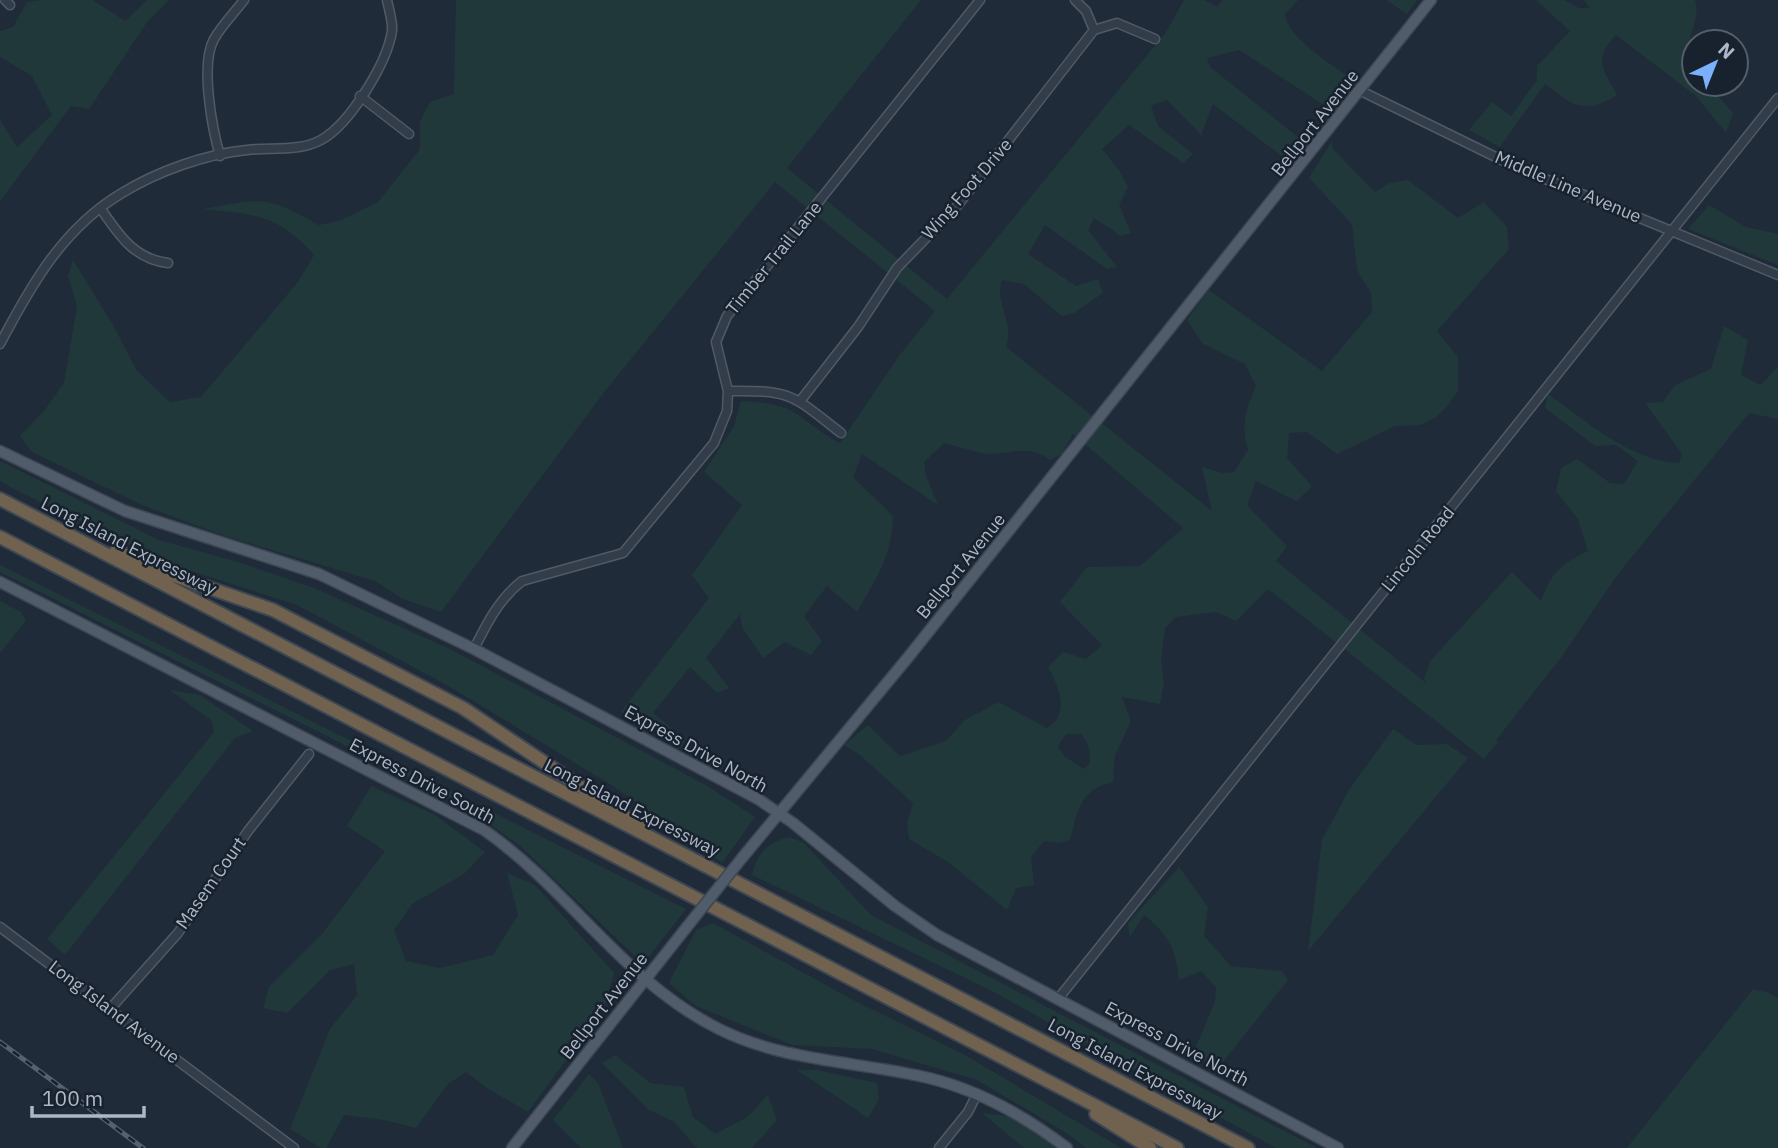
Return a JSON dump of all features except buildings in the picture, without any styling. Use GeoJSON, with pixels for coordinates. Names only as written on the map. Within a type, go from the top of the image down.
{"type":"FeatureCollection","features":[{"type":"Feature","properties":{"kind":"highway","name":"Long Island Expressway"},"geometry":{"type":"LineString","coordinates":[[0,499],[1248,1148]]}},
{"type":"Feature","properties":{"kind":"highway"},"geometry":{"type":"LineString","coordinates":[[0,537],[1177,1148]]}},
{"type":"Feature","properties":{"kind":"highway"},"geometry":{"type":"LineString","coordinates":[[85,543],[113,549],[169,575],[273,610],[452,702],[628,816],[652,838]]}},
{"type":"Feature","properties":{"kind":"highway"},"geometry":{"type":"LineString","coordinates":[[0,544],[57,566]]}},
{"type":"Feature","properties":{"kind":"highway"},"geometry":{"type":"LineString","coordinates":[[1053,1083],[1150,1148]]}},
{"type":"Feature","properties":{"kind":"main road","name":"Bellport Avenue"},"geometry":{"type":"LineString","coordinates":[[512,1148],[778,813],[910,655],[1361,91],[1430,0]]}},
{"type":"Feature","properties":{"kind":"main road","name":"Express Drive North"},"geometry":{"type":"LineString","coordinates":[[0,451],[125,512],[281,561],[355,590],[714,774],[778,813],[921,925],[1338,1148]]}},
{"type":"Feature","properties":{"kind":"main road","name":"Express Drive South"},"geometry":{"type":"LineString","coordinates":[[0,582],[484,830],[532,867],[645,981],[705,1021],[767,1049],[814,1060],[916,1075],[977,1094],[1028,1120],[1067,1148]]}},
{"type":"Feature","properties":{"kind":"street"},"geometry":{"type":"LineString","coordinates":[[220,156],[215,138],[207,62],[214,40],[244,0]]}},
{"type":"Feature","properties":{"kind":"street"},"geometry":{"type":"LineString","coordinates":[[0,344],[43,266],[71,233],[122,193],[179,166],[244,150],[302,147],[321,140],[341,124],[384,61],[393,28],[387,0]]}},
{"type":"Feature","properties":{"kind":"street","name":"Timber Trail Lane"},"geometry":{"type":"LineString","coordinates":[[474,649],[493,613],[509,592],[522,581],[604,561],[623,553],[714,443],[723,425],[728,391],[716,342],[727,316],[980,0]]}},
{"type":"Feature","properties":{"kind":"street"},"geometry":{"type":"LineString","coordinates":[[1075,0],[1086,11],[1094,30],[1117,23],[1155,40]]}},
{"type":"Feature","properties":{"kind":"street","name":"Wing Foot Drive"},"geometry":{"type":"LineString","coordinates":[[801,400],[858,327],[897,268],[958,205],[1094,30]]}},
{"type":"Feature","properties":{"kind":"street","name":"Middle Line Avenue"},"geometry":{"type":"LineString","coordinates":[[1361,91],[1516,167],[1778,275]]}},
{"type":"Feature","properties":{"kind":"street"},"geometry":{"type":"LineString","coordinates":[[360,96],[409,134]]}},
{"type":"Feature","properties":{"kind":"street","name":"Lincoln Road"},"geometry":{"type":"LineString","coordinates":[[1058,999],[1778,98]]}},
{"type":"Feature","properties":{"kind":"street"},"geometry":{"type":"LineString","coordinates":[[101,209],[131,248],[149,260],[168,263]]}},
{"type":"Feature","properties":{"kind":"street"},"geometry":{"type":"LineString","coordinates":[[728,391],[767,391],[801,400],[841,433]]}},
{"type":"Feature","properties":{"kind":"street","name":"Masem Court"},"geometry":{"type":"LineString","coordinates":[[110,1009],[178,933],[248,831],[309,754]]}},
{"type":"Feature","properties":{"kind":"street","name":"Long Island Avenue"},"geometry":{"type":"LineString","coordinates":[[0,927],[294,1148]]}},
{"type":"Feature","properties":{"kind":"street"},"geometry":{"type":"LineString","coordinates":[[939,1148],[964,1118],[977,1094]]}},
{"type":"Feature","properties":{"kind":"green space"},"geometry":{"type":"Polygon","coordinates":[[[93,0],[125,21],[147,0],[169,0],[147,22],[89,109],[71,106],[0,201],[0,120],[17,147],[52,115],[32,76],[0,57],[0,31],[13,27],[27,2],[93,0]]]}},
{"type":"Feature","properties":{"kind":"green space"},"geometry":{"type":"Polygon","coordinates":[[[456,0],[921,0],[787,168],[947,299],[1166,32],[1184,0],[1204,0],[1217,7],[1223,0],[1298,0],[1285,14],[1294,33],[1314,52],[1357,83],[1335,112],[1239,50],[1207,58],[1210,67],[1309,146],[1291,163],[1213,104],[1201,135],[1167,100],[1151,106],[1158,126],[1193,154],[1183,163],[1129,125],[1102,149],[1119,170],[1128,187],[1119,205],[1131,233],[1121,236],[1094,218],[1088,230],[1117,267],[1107,269],[1045,225],[1028,254],[1076,286],[1098,279],[1103,293],[1074,313],[1062,316],[1024,284],[1002,280],[1001,297],[1008,330],[1006,347],[1212,511],[1202,467],[1223,473],[1234,472],[1248,450],[1245,418],[1256,386],[1245,364],[1203,344],[1187,320],[1209,290],[1322,371],[1372,312],[1371,293],[1357,270],[1352,224],[1309,178],[1332,141],[1333,149],[1375,192],[1390,183],[1408,180],[1458,218],[1484,202],[1507,227],[1509,249],[1437,331],[1458,357],[1458,390],[1447,407],[1436,417],[1420,425],[1395,426],[1337,454],[1307,432],[1289,433],[1287,458],[1312,486],[1297,501],[1256,481],[1247,505],[1287,546],[1276,561],[1427,684],[1424,679],[1430,661],[1512,572],[1541,601],[1549,582],[1558,570],[1588,551],[1578,519],[1556,491],[1561,468],[1577,459],[1610,483],[1624,484],[1638,461],[1616,445],[1595,446],[1545,408],[1548,394],[1626,447],[1661,461],[1679,463],[1682,454],[1645,403],[1663,402],[1675,385],[1711,369],[1724,326],[1748,340],[1741,375],[1761,385],[1778,366],[1778,419],[1749,413],[1618,574],[1560,659],[1484,759],[1268,589],[1236,621],[1216,612],[1176,617],[1165,628],[1161,661],[1164,683],[1160,704],[1122,697],[1131,721],[1115,755],[1113,782],[1093,790],[1087,796],[1078,811],[1070,840],[1059,843],[1044,841],[1031,857],[1034,885],[1016,888],[1007,910],[948,862],[909,839],[907,823],[913,803],[860,755],[844,745],[868,725],[900,756],[946,741],[965,720],[998,702],[1047,728],[1054,722],[1059,715],[1061,700],[1048,667],[1063,652],[1086,659],[1102,645],[1060,602],[1087,567],[1140,566],[1183,528],[1073,434],[1062,454],[1050,460],[1032,452],[981,453],[944,443],[924,462],[926,476],[938,505],[862,454],[853,477],[893,516],[886,555],[857,612],[827,586],[804,616],[822,641],[811,655],[785,642],[763,658],[742,627],[740,614],[706,658],[729,688],[717,693],[690,667],[653,713],[685,739],[682,747],[621,712],[709,598],[692,575],[742,505],[704,472],[734,426],[741,401],[786,408],[840,443],[899,356],[935,311],[775,182],[605,391],[441,612],[403,599],[375,581],[225,536],[144,506],[32,452],[20,436],[44,411],[64,383],[77,306],[68,276],[73,260],[113,325],[137,371],[170,402],[201,397],[298,282],[314,255],[277,224],[251,215],[203,209],[252,201],[287,208],[319,225],[339,221],[378,202],[420,149],[420,122],[430,102],[454,94],[456,0]],[[1066,734],[1058,746],[1064,756],[1084,769],[1090,763],[1090,754],[1081,734],[1066,734]]]}},
{"type":"Feature","properties":{"kind":"green space"},"geometry":{"type":"Polygon","coordinates":[[[1386,0],[1417,0],[1407,14],[1386,0]]]}},
{"type":"Feature","properties":{"kind":"green space"},"geometry":{"type":"Polygon","coordinates":[[[1536,0],[1564,0],[1579,8],[1590,8],[1584,0],[1695,0],[1697,9],[1693,28],[1680,28],[1680,84],[1616,35],[1604,51],[1602,64],[1617,95],[1596,105],[1579,105],[1563,98],[1545,84],[1500,147],[1469,130],[1492,102],[1511,116],[1537,80],[1537,66],[1570,31],[1536,0]]]}},
{"type":"Feature","properties":{"kind":"green space"},"geometry":{"type":"Polygon","coordinates":[[[1698,98],[1720,98],[1733,113],[1726,133],[1698,98]]]}},
{"type":"Feature","properties":{"kind":"green space"},"geometry":{"type":"Polygon","coordinates":[[[1709,205],[1746,227],[1778,234],[1778,265],[1688,229],[1709,205]]]}},
{"type":"Feature","properties":{"kind":"green space"},"geometry":{"type":"Polygon","coordinates":[[[0,461],[159,540],[241,563],[314,588],[450,649],[704,784],[755,817],[722,863],[613,786],[447,685],[297,605],[169,564],[10,487],[0,481],[0,461]]]}},
{"type":"Feature","properties":{"kind":"green space"},"geometry":{"type":"Polygon","coordinates":[[[0,565],[686,909],[643,964],[518,844],[454,800],[0,572],[0,565]]]}},
{"type":"Feature","properties":{"kind":"green space"},"geometry":{"type":"Polygon","coordinates":[[[0,601],[21,612],[26,620],[0,653],[0,601]]]}},
{"type":"Feature","properties":{"kind":"green space"},"geometry":{"type":"Polygon","coordinates":[[[170,690],[200,695],[253,731],[235,738],[65,955],[47,939],[214,732],[212,721],[170,690]]]}},
{"type":"Feature","properties":{"kind":"green space"},"geometry":{"type":"Polygon","coordinates":[[[1393,729],[1416,745],[1447,744],[1468,758],[1308,951],[1322,840],[1349,790],[1393,729]]]}},
{"type":"Feature","properties":{"kind":"green space"},"geometry":{"type":"Polygon","coordinates":[[[371,786],[435,815],[485,852],[464,874],[412,904],[394,930],[406,961],[440,968],[493,955],[518,915],[507,873],[535,885],[614,973],[604,1008],[528,1112],[466,1072],[448,1084],[416,1128],[384,1120],[344,1115],[326,1148],[321,1148],[290,1129],[330,1029],[357,995],[354,964],[330,970],[287,1013],[263,1008],[269,987],[322,934],[385,851],[347,826],[371,786]]]}},
{"type":"Feature","properties":{"kind":"green space"},"geometry":{"type":"Polygon","coordinates":[[[790,837],[804,843],[871,915],[1317,1148],[1276,1148],[990,990],[752,875],[760,855],[770,845],[790,837]]]}},
{"type":"Feature","properties":{"kind":"green space"},"geometry":{"type":"Polygon","coordinates":[[[1179,867],[1208,907],[1204,936],[1231,966],[1282,971],[1288,980],[1215,1072],[1194,1051],[1215,1002],[1216,987],[1201,971],[1179,980],[1176,959],[1169,943],[1144,915],[1130,937],[1128,923],[1179,867]]]}},
{"type":"Feature","properties":{"kind":"green space"},"geometry":{"type":"Polygon","coordinates":[[[713,923],[857,1002],[965,1055],[1121,1148],[1086,1148],[1065,1132],[977,1080],[872,1049],[792,1045],[696,1006],[669,983],[696,930],[713,923]]]}},
{"type":"Feature","properties":{"kind":"green space"},"geometry":{"type":"Polygon","coordinates":[[[1753,989],[1769,993],[1778,999],[1778,1148],[1627,1148],[1753,989]]]}},
{"type":"Feature","properties":{"kind":"green space"},"geometry":{"type":"Polygon","coordinates":[[[615,1055],[650,1083],[684,1087],[693,1117],[715,1134],[746,1118],[768,1095],[777,1120],[752,1148],[697,1148],[673,1121],[649,1110],[602,1063],[615,1055]]]}},
{"type":"Feature","properties":{"kind":"green space"},"geometry":{"type":"Polygon","coordinates":[[[797,1070],[817,1070],[877,1083],[879,1099],[868,1118],[797,1070]]]}},
{"type":"Feature","properties":{"kind":"green space"},"geometry":{"type":"Polygon","coordinates":[[[589,1074],[598,1083],[623,1148],[581,1148],[553,1120],[589,1074]]]}},
{"type":"Feature","properties":{"kind":"green space"},"geometry":{"type":"Polygon","coordinates":[[[982,1113],[1011,1116],[1056,1148],[1024,1148],[982,1113]]]}},
{"type":"Feature","properties":{"kind":"railway"},"geometry":{"type":"LineString","coordinates":[[0,1042],[143,1148]]}}]}
